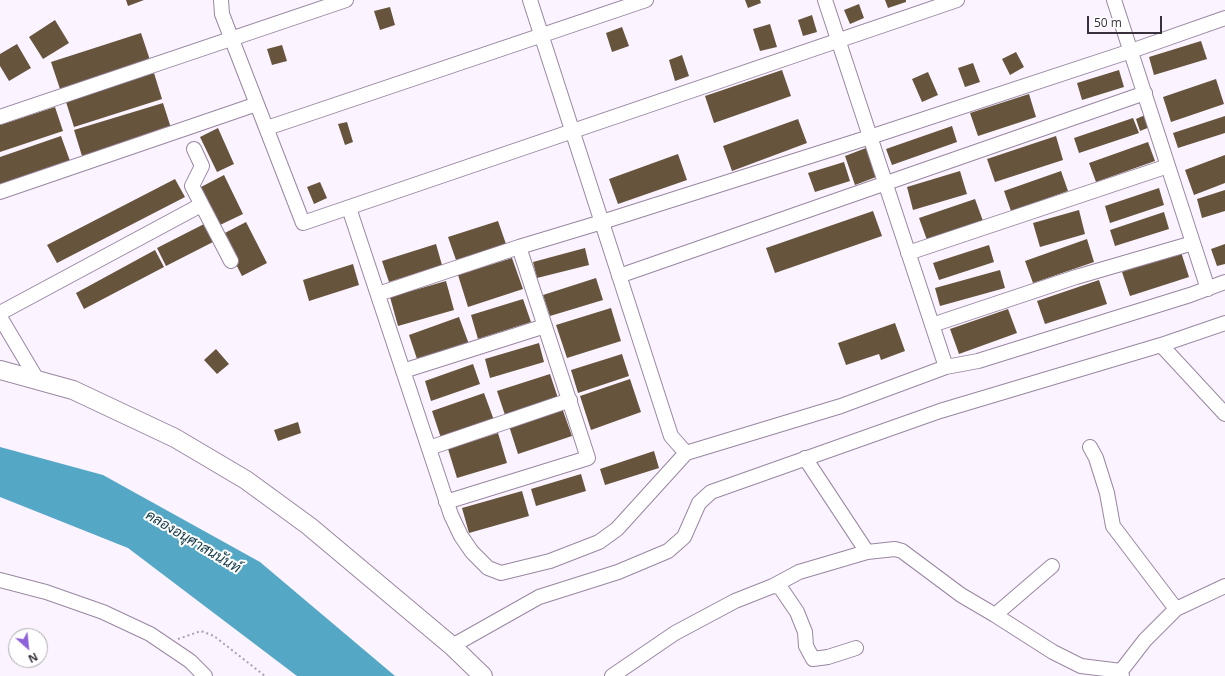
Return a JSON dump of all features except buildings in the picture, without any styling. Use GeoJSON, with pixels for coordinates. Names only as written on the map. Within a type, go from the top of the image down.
{"type":"FeatureCollection","features":[{"type":"Feature","properties":{"kind":"main road"},"geometry":{"type":"LineString","coordinates":[[0,370],[73,390],[175,438],[246,480],[309,526],[452,646],[483,676]]}},
{"type":"Feature","properties":{"kind":"street"},"geometry":{"type":"LineString","coordinates":[[221,0],[222,14],[303,223],[957,0]]}},
{"type":"Feature","properties":{"kind":"street"},"geometry":{"type":"LineString","coordinates":[[0,117],[346,0]]}},
{"type":"Feature","properties":{"kind":"street"},"geometry":{"type":"LineString","coordinates":[[530,0],[671,436],[686,454]]}},
{"type":"Feature","properties":{"kind":"street"},"geometry":{"type":"LineString","coordinates":[[267,128],[646,0]]}},
{"type":"Feature","properties":{"kind":"street"},"geometry":{"type":"LineString","coordinates":[[826,0],[946,367]]}},
{"type":"Feature","properties":{"kind":"street"},"geometry":{"type":"LineString","coordinates":[[1114,0],[1208,289]]}},
{"type":"Feature","properties":{"kind":"street"},"geometry":{"type":"LineString","coordinates":[[378,294],[519,247],[870,137],[1131,51],[1225,18]]}},
{"type":"Feature","properties":{"kind":"street"},"geometry":{"type":"LineString","coordinates":[[619,276],[1145,93]]}},
{"type":"Feature","properties":{"kind":"street"},"geometry":{"type":"LineString","coordinates":[[0,192],[257,104]]}},
{"type":"Feature","properties":{"kind":"street"},"geometry":{"type":"LineString","coordinates":[[194,149],[202,166],[192,186],[230,262]]}},
{"type":"Feature","properties":{"kind":"street"},"geometry":{"type":"LineString","coordinates":[[908,253],[1168,166]]}},
{"type":"Feature","properties":{"kind":"street"},"geometry":{"type":"LineString","coordinates":[[0,313],[201,205]]}},
{"type":"Feature","properties":{"kind":"street"},"geometry":{"type":"LineString","coordinates":[[349,208],[446,502],[461,536],[472,552],[488,568],[501,573],[521,570],[550,561],[599,542],[617,529],[686,454],[841,406],[946,367],[978,361],[1208,289],[1225,282]]}},
{"type":"Feature","properties":{"kind":"street"},"geometry":{"type":"LineString","coordinates":[[932,325],[1076,277],[1193,243]]}},
{"type":"Feature","properties":{"kind":"street"},"geometry":{"type":"LineString","coordinates":[[446,502],[588,458],[519,247]]}},
{"type":"Feature","properties":{"kind":"street"},"geometry":{"type":"LineString","coordinates":[[0,317],[38,380]]}},
{"type":"Feature","properties":{"kind":"street"},"geometry":{"type":"LineString","coordinates":[[452,646],[539,597],[618,572],[668,551],[684,537],[699,503],[711,492],[940,411],[1162,345],[1225,323]]}},
{"type":"Feature","properties":{"kind":"street"},"geometry":{"type":"LineString","coordinates":[[403,371],[545,326]]}},
{"type":"Feature","properties":{"kind":"street"},"geometry":{"type":"LineString","coordinates":[[1162,345],[1225,414]]}},
{"type":"Feature","properties":{"kind":"street"},"geometry":{"type":"LineString","coordinates":[[429,448],[570,400]]}},
{"type":"Feature","properties":{"kind":"street"},"geometry":{"type":"LineString","coordinates":[[1090,448],[1096,458],[1107,493],[1113,526],[1176,610]]}},
{"type":"Feature","properties":{"kind":"street"},"geometry":{"type":"LineString","coordinates":[[805,458],[867,552]]}},
{"type":"Feature","properties":{"kind":"street"},"geometry":{"type":"LineString","coordinates":[[612,676],[675,633],[735,601],[772,586],[799,572],[867,552],[895,549],[902,550],[961,595],[995,614],[1054,652],[1081,666],[1122,674],[1145,640],[1176,610],[1225,586]]}},
{"type":"Feature","properties":{"kind":"street"},"geometry":{"type":"LineString","coordinates":[[995,614],[1052,566]]}},
{"type":"Feature","properties":{"kind":"street"},"geometry":{"type":"LineString","coordinates":[[0,580],[46,592],[103,612],[150,634],[190,661],[205,676]]}},
{"type":"Feature","properties":{"kind":"street"},"geometry":{"type":"LineString","coordinates":[[772,586],[780,588],[797,612],[805,632],[806,646],[813,659],[828,657],[856,648]]}},
{"type":"Feature","properties":{"kind":"path"},"geometry":{"type":"LineString","coordinates":[[167,645],[201,631],[214,636],[265,676]]}},
{"type":"Feature","properties":{"kind":"water","name":"คลองอนุศาสนนันท์"},"geometry":{"type":"Polygon","coordinates":[[[0,447],[103,475],[260,562],[395,676],[297,676],[128,548],[0,497],[0,447]]]}}]}
